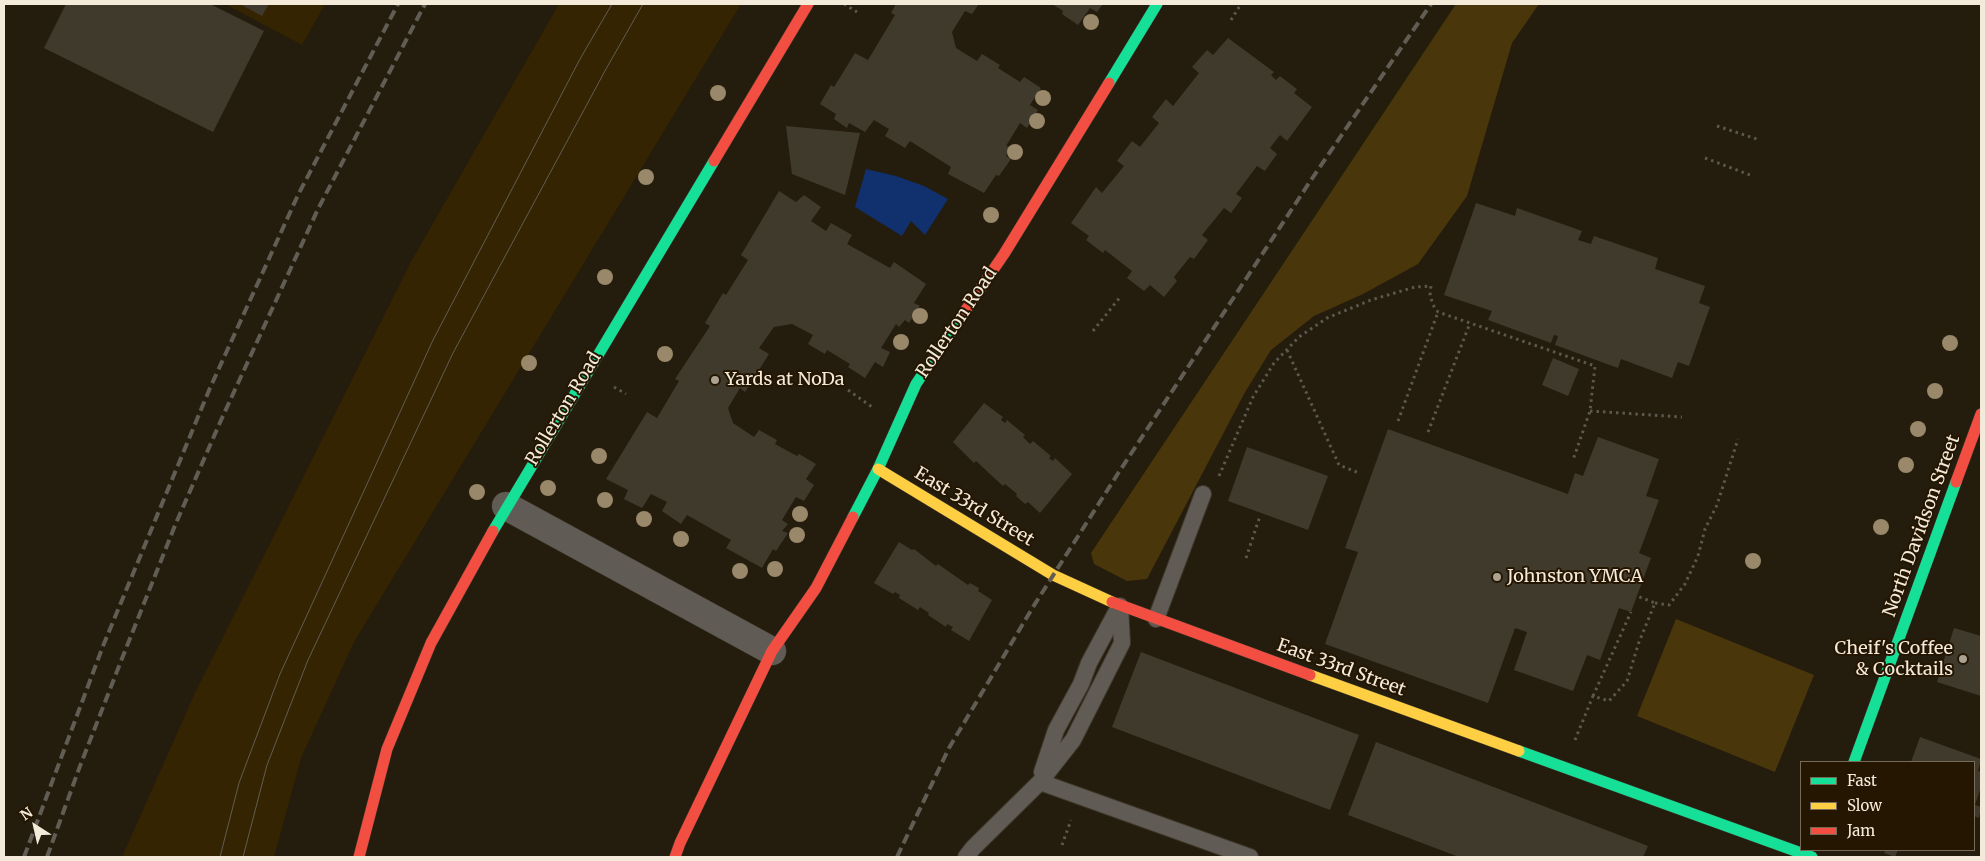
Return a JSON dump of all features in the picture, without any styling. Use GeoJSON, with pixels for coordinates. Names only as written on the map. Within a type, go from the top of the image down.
{"type":"FeatureCollection","features":[{"type":"Feature","properties":{"kind":"street","name":"Rollerton Road"},"geometry":{"type":"LineString","coordinates":[[359,857],[387,749],[431,643],[506,506],[808,4]]}},
{"type":"Feature","properties":{"kind":"street","name":"Rollerton Road"},"geometry":{"type":"LineString","coordinates":[[675,857],[772,651],[816,588],[878,468],[916,384],[1004,254],[1157,4]]}},
{"type":"Feature","properties":{"kind":"street","name":"North Davidson Street"},"geometry":{"type":"LineString","coordinates":[[1854,761],[1981,414]]}},
{"type":"Feature","properties":{"kind":"street","name":"East 33rd Street"},"geometry":{"type":"LineString","coordinates":[[878,468],[920,496],[1053,575],[1120,606],[1812,857]]}},
{"type":"Feature","properties":{"kind":"street"},"geometry":{"type":"LineString","coordinates":[[506,506],[772,651]]}},
{"type":"Feature","properties":{"kind":"lane"},"geometry":{"type":"LineString","coordinates":[[1156,619],[1203,494]]}},
{"type":"Feature","properties":{"kind":"lane"},"geometry":{"type":"LineString","coordinates":[[966,857],[1040,782],[1056,730],[1120,606]]}},
{"type":"Feature","properties":{"kind":"lane"},"geometry":{"type":"LineString","coordinates":[[1040,782],[1250,857]]}},
{"type":"Feature","properties":{"kind":"path"},"geometry":{"type":"LineString","coordinates":[[844,4],[857,12]]}},
{"type":"Feature","properties":{"kind":"path"},"geometry":{"type":"LineString","coordinates":[[1231,20],[1241,4]]}},
{"type":"Feature","properties":{"kind":"path"},"geometry":{"type":"LineString","coordinates":[[1717,126],[1760,140]]}},
{"type":"Feature","properties":{"kind":"path"},"geometry":{"type":"LineString","coordinates":[[1705,158],[1750,175]]}},
{"type":"Feature","properties":{"kind":"path"},"geometry":{"type":"LineString","coordinates":[[1203,494],[1211,497],[1253,397],[1274,364],[1299,336],[1327,318],[1371,300],[1415,287],[1431,286],[1430,295],[1433,305],[1438,312],[1596,366],[1590,411],[1573,460]]}},
{"type":"Feature","properties":{"kind":"path"},"geometry":{"type":"LineString","coordinates":[[1093,331],[1122,296]]}},
{"type":"Feature","properties":{"kind":"path"},"geometry":{"type":"LineString","coordinates":[[1398,421],[1438,312]]}},
{"type":"Feature","properties":{"kind":"path"},"geometry":{"type":"LineString","coordinates":[[1428,432],[1470,323]]}},
{"type":"Feature","properties":{"kind":"path"},"geometry":{"type":"LineString","coordinates":[[1287,350],[1339,464],[1359,473]]}},
{"type":"Feature","properties":{"kind":"path"},"geometry":{"type":"LineString","coordinates":[[1590,411],[1682,417]]}},
{"type":"Feature","properties":{"kind":"path"},"geometry":{"type":"LineString","coordinates":[[1637,596],[1655,603],[1669,605],[1685,584],[1698,556],[1704,529],[1717,505],[1738,439]]}},
{"type":"Feature","properties":{"kind":"path"},"geometry":{"type":"LineString","coordinates":[[1246,558],[1260,516]]}},
{"type":"Feature","properties":{"kind":"path"},"geometry":{"type":"LineString","coordinates":[[1593,696],[1609,701],[1627,681],[1639,642],[1655,603]]}},
{"type":"Feature","properties":{"kind":"path"},"geometry":{"type":"LineString","coordinates":[[1563,768],[1631,612]]}},
{"type":"Feature","properties":{"kind":"shaded area"},"geometry":{"type":"Polygon","coordinates":[[[225,4],[325,4],[302,45],[225,4]]]}},
{"type":"Feature","properties":{"kind":"shaded area"},"geometry":{"type":"Polygon","coordinates":[[[559,4],[741,4],[354,642],[301,758],[274,857],[122,857],[195,693],[412,260],[559,4]]]}},
{"type":"Feature","properties":{"kind":"shaded area"},"geometry":{"type":"Polygon","coordinates":[[[1456,4],[1539,4],[1512,43],[1467,196],[1418,264],[1363,294],[1314,316],[1271,350],[1244,394],[1147,579],[1127,581],[1094,564],[1091,553],[1456,4]]]}},
{"type":"Feature","properties":{"kind":"shaded area"},"geometry":{"type":"Polygon","coordinates":[[[1676,619],[1814,675],[1775,772],[1637,716],[1676,619]]]}},
{"type":"Feature","properties":{"kind":"water"},"geometry":{"type":"Polygon","coordinates":[[[866,169],[896,176],[924,186],[948,199],[925,235],[911,221],[902,236],[855,207],[866,169]]]}},
{"type":"Feature","properties":{"kind":"building"},"geometry":{"type":"Polygon","coordinates":[[[66,4],[210,4],[264,31],[213,132],[44,48],[66,4]]]}},
{"type":"Feature","properties":{"kind":"building"},"geometry":{"type":"Polygon","coordinates":[[[240,4],[269,4],[262,16],[240,4]]]}},
{"type":"Feature","properties":{"kind":"building"},"geometry":{"type":"Polygon","coordinates":[[[896,4],[979,4],[972,14],[965,11],[952,32],[956,48],[977,61],[982,54],[1000,65],[998,68],[1020,82],[1024,77],[1041,88],[1030,105],[1038,110],[1027,128],[1020,123],[1006,146],[1011,147],[1006,156],[1011,159],[999,176],[996,175],[984,193],[948,174],[951,167],[910,141],[905,148],[885,136],[889,129],[874,120],[865,132],[849,123],[847,128],[834,119],[836,114],[820,104],[831,85],[834,87],[855,53],[868,60],[895,15],[891,13],[896,4]]]}},
{"type":"Feature","properties":{"kind":"building"},"geometry":{"type":"Polygon","coordinates":[[[1052,4],[1103,4],[1097,12],[1090,8],[1078,25],[1052,4]]]}},
{"type":"Feature","properties":{"kind":"building"},"geometry":{"type":"Polygon","coordinates":[[[1228,38],[1274,72],[1271,75],[1276,80],[1280,76],[1297,89],[1294,93],[1312,107],[1287,141],[1280,135],[1270,148],[1277,154],[1265,171],[1257,166],[1236,194],[1242,198],[1231,213],[1224,208],[1202,235],[1208,240],[1194,259],[1190,257],[1174,277],[1177,281],[1164,297],[1150,285],[1144,291],[1127,278],[1132,271],[1105,250],[1103,253],[1086,240],[1089,236],[1071,223],[1096,187],[1102,193],[1124,166],[1117,161],[1132,141],[1140,147],[1159,123],[1152,117],[1166,99],[1173,106],[1199,73],[1192,67],[1207,50],[1213,55],[1228,38]]]}},
{"type":"Feature","properties":{"kind":"building"},"geometry":{"type":"Polygon","coordinates":[[[786,126],[860,133],[845,195],[792,174],[786,126]]]}},
{"type":"Feature","properties":{"kind":"building","name":"Yards at NoDa"},"geometry":{"type":"Polygon","coordinates":[[[779,191],[796,202],[804,195],[821,207],[811,221],[826,231],[831,223],[852,235],[847,244],[890,268],[894,262],[926,284],[914,303],[920,306],[909,323],[905,320],[899,327],[896,324],[881,348],[890,352],[883,367],[875,362],[865,378],[848,367],[850,364],[827,350],[825,354],[808,344],[813,335],[792,324],[774,327],[759,348],[769,354],[745,392],[740,388],[728,408],[733,423],[754,437],[759,430],[777,440],[775,444],[797,456],[799,454],[816,464],[806,479],[814,485],[804,501],[796,497],[782,520],[788,524],[782,531],[788,533],[776,551],[773,549],[762,568],[726,548],[731,540],[687,515],[681,524],[662,511],[667,502],[651,494],[642,508],[624,499],[628,490],[606,479],[647,412],[657,418],[679,381],[675,379],[710,326],[705,323],[723,293],[726,295],[748,260],[741,255],[779,191]]]}},
{"type":"Feature","properties":{"kind":"building"},"geometry":{"type":"Polygon","coordinates":[[[1476,203],[1515,216],[1517,208],[1582,231],[1578,240],[1591,244],[1594,236],[1658,258],[1655,269],[1705,286],[1699,303],[1710,307],[1689,366],[1678,362],[1672,378],[1621,359],[1618,368],[1555,345],[1558,336],[1554,335],[1551,343],[1488,320],[1492,311],[1444,295],[1476,203]]]}},
{"type":"Feature","properties":{"kind":"building"},"geometry":{"type":"Polygon","coordinates":[[[1553,358],[1579,369],[1568,396],[1542,385],[1553,358]]]}},
{"type":"Feature","properties":{"kind":"building"},"geometry":{"type":"Polygon","coordinates":[[[984,403],[1003,417],[1001,420],[1005,423],[1007,420],[1025,435],[1023,437],[1030,444],[1033,441],[1051,456],[1049,458],[1053,461],[1055,458],[1072,474],[1040,513],[1028,502],[1025,504],[1016,496],[1017,494],[1005,484],[1003,486],[976,461],[974,463],[953,442],[984,403]]]}},
{"type":"Feature","properties":{"kind":"building","name":"Johnston YMCA"},"geometry":{"type":"Polygon","coordinates":[[[1388,429],[1568,494],[1575,473],[1583,476],[1598,437],[1659,459],[1646,496],[1659,500],[1639,553],[1651,558],[1631,612],[1619,608],[1600,660],[1587,655],[1573,691],[1514,670],[1527,632],[1515,628],[1488,703],[1325,644],[1358,552],[1345,548],[1388,429]]]}},
{"type":"Feature","properties":{"kind":"building"},"geometry":{"type":"Polygon","coordinates":[[[1247,447],[1328,476],[1308,530],[1228,501],[1247,447]]]}},
{"type":"Feature","properties":{"kind":"building"},"geometry":{"type":"Polygon","coordinates":[[[899,542],[912,550],[914,549],[936,566],[938,564],[968,585],[970,583],[979,588],[978,591],[992,600],[969,641],[951,630],[953,627],[947,624],[946,627],[920,607],[918,610],[899,598],[900,595],[895,592],[893,594],[874,583],[899,542]]]}},
{"type":"Feature","properties":{"kind":"building","name":"Cheif's Coffee & Cocktails"},"geometry":{"type":"Polygon","coordinates":[[[1954,628],[1981,636],[1981,696],[1937,682],[1954,628]]]}},
{"type":"Feature","properties":{"kind":"building"},"geometry":{"type":"Polygon","coordinates":[[[1141,652],[1359,735],[1330,810],[1112,727],[1141,652]]]}},
{"type":"Feature","properties":{"kind":"building"},"geometry":{"type":"Polygon","coordinates":[[[1920,737],[1981,759],[1978,771],[1981,772],[1981,787],[1975,805],[1975,761],[1911,761],[1920,737]]]}},
{"type":"Feature","properties":{"kind":"building"},"geometry":{"type":"Polygon","coordinates":[[[1376,742],[1648,846],[1643,857],[1459,857],[1348,815],[1376,742]]]}},
{"type":"Feature","properties":{"kind":"building"},"geometry":{"type":"Polygon","coordinates":[[[1975,805],[1981,807],[1979,818],[1975,816],[1975,805]]]}},
{"type":"Feature","properties":{"kind":"building"},"geometry":{"type":"Polygon","coordinates":[[[1885,851],[1898,851],[1895,857],[1884,853],[1885,851]]]}},
{"type":"Feature","properties":{"kind":"tram line"},"geometry":{"type":"LineString","coordinates":[[220,857],[239,783],[280,674],[433,340],[580,59],[612,4]]}},
{"type":"Feature","properties":{"kind":"tram line"},"geometry":{"type":"LineString","coordinates":[[243,857],[267,765],[308,660],[453,353],[643,4]]}},
{"type":"Feature","properties":{"kind":"railway"},"geometry":{"type":"LineString","coordinates":[[24,857],[103,646],[210,388],[298,195],[398,4]]}},
{"type":"Feature","properties":{"kind":"railway"},"geometry":{"type":"LineString","coordinates":[[47,857],[80,766],[176,523],[222,418],[318,209],[425,4]]}},
{"type":"Feature","properties":{"kind":"railway"},"geometry":{"type":"LineString","coordinates":[[897,857],[949,748],[1033,607],[1117,475],[1311,180],[1431,4]]}},
{"type":"Feature","properties":{"kind":"traffic: fast"},"geometry":{"type":"LineString","coordinates":[[1109,83],[1157,4]]}},
{"type":"Feature","properties":{"kind":"traffic: fast"},"geometry":{"type":"LineString","coordinates":[[493,531],[714,161]]}},
{"type":"Feature","properties":{"kind":"traffic: fast"},"geometry":{"type":"LineString","coordinates":[[853,517],[878,469],[916,384],[963,314]]}},
{"type":"Feature","properties":{"kind":"traffic: fast"},"geometry":{"type":"LineString","coordinates":[[1854,761],[1956,482]]}},
{"type":"Feature","properties":{"kind":"traffic: fast"},"geometry":{"type":"LineString","coordinates":[[1519,751],[1812,857]]}},
{"type":"Feature","properties":{"kind":"traffic: slow"},"geometry":{"type":"LineString","coordinates":[[878,469],[1053,575],[1112,602]]}},
{"type":"Feature","properties":{"kind":"traffic: slow"},"geometry":{"type":"LineString","coordinates":[[1310,675],[1519,751]]}},
{"type":"Feature","properties":{"kind":"traffic: jam"},"geometry":{"type":"LineString","coordinates":[[714,161],[808,4]]}},
{"type":"Feature","properties":{"kind":"traffic: jam"},"geometry":{"type":"LineString","coordinates":[[963,314],[1004,254],[1109,83]]}},
{"type":"Feature","properties":{"kind":"traffic: jam"},"geometry":{"type":"LineString","coordinates":[[1956,482],[1981,414]]}},
{"type":"Feature","properties":{"kind":"traffic: jam"},"geometry":{"type":"LineString","coordinates":[[675,857],[772,651],[816,588],[853,517]]}},
{"type":"Feature","properties":{"kind":"traffic: jam"},"geometry":{"type":"LineString","coordinates":[[359,857],[387,749],[431,643],[493,531]]}},
{"type":"Feature","properties":{"kind":"traffic: jam"},"geometry":{"type":"LineString","coordinates":[[1112,602],[1310,675]]}},
{"type":"Feature","properties":{"kind":"place","name":"Yards at NoDa"},"geometry":{"type":"Point","coordinates":[715,380]}},
{"type":"Feature","properties":{"kind":"place","name":"Johnston YMCA"},"geometry":{"type":"Point","coordinates":[1497,577]}},
{"type":"Feature","properties":{"kind":"place","name":"Cheif's Coffee & Cocktails"},"geometry":{"type":"Point","coordinates":[1963,659]}}]}
